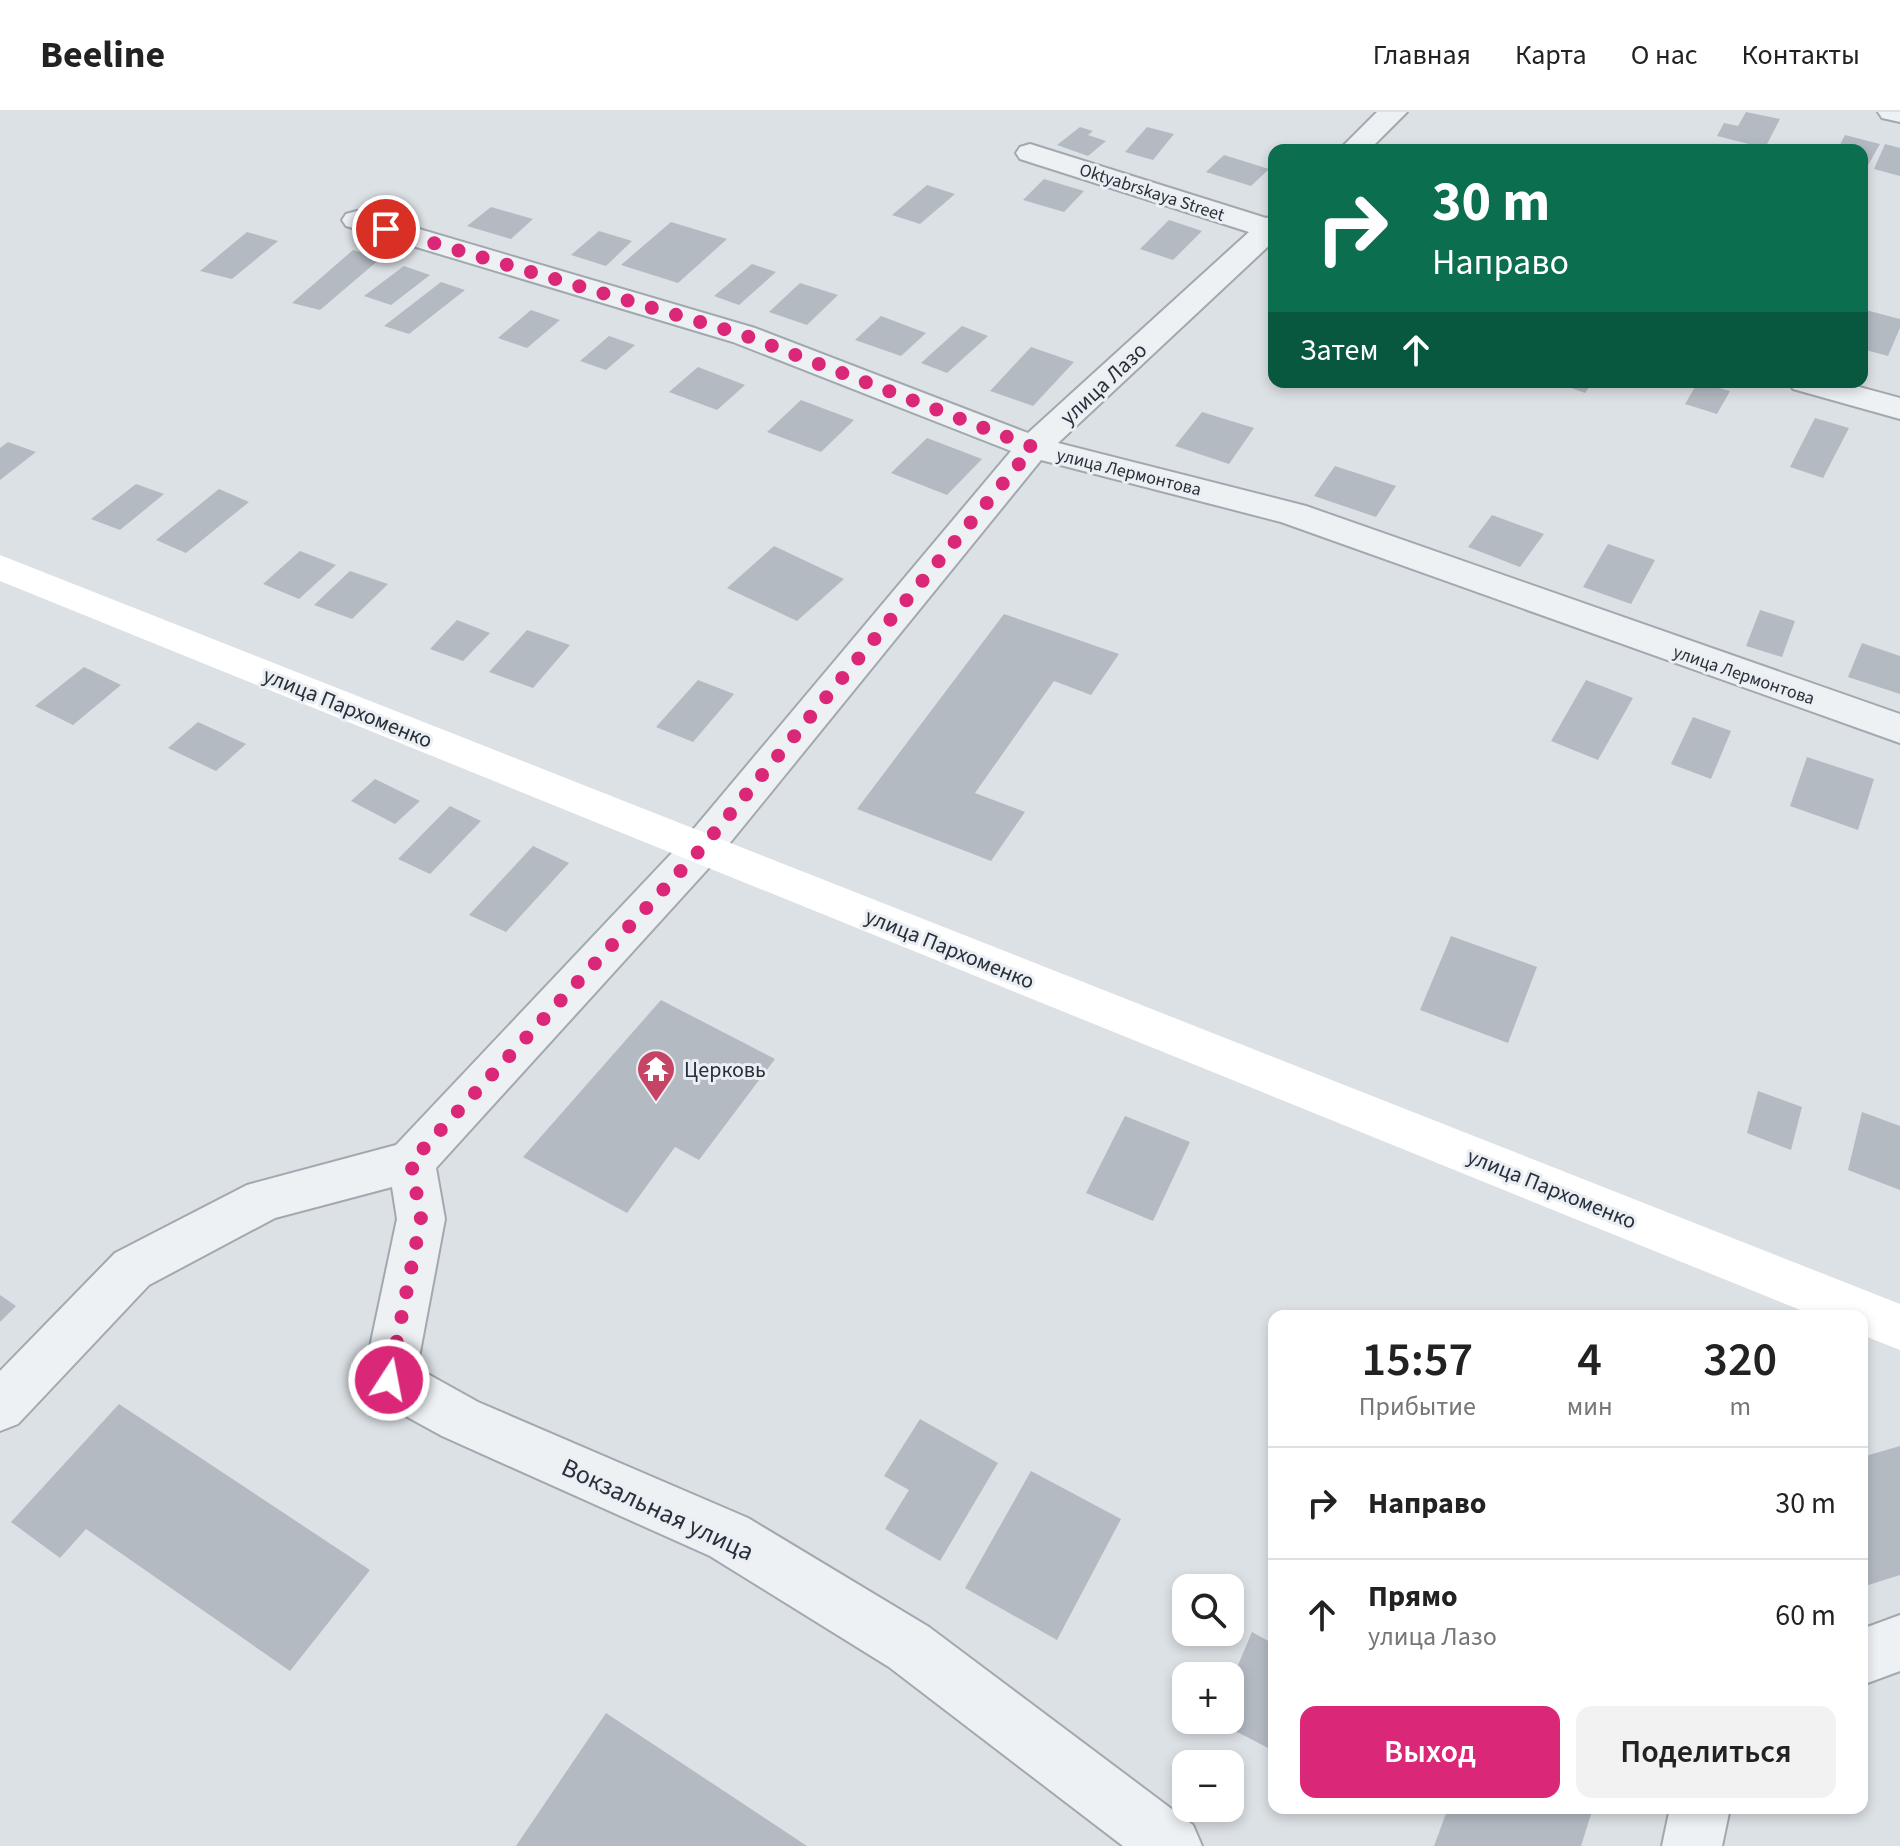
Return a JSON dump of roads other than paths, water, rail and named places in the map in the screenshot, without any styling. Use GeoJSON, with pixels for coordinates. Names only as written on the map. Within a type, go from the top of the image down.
{"type":"FeatureCollection","features":[{"type":"Feature","properties":{"kind":"street"},"geometry":{"type":"LineString","coordinates":[[1359,144],[1393,112]]}},
{"type":"Feature","properties":{"kind":"street"},"geometry":{"type":"LineString","coordinates":[[1892,112],[1900,114]]}},
{"type":"Feature","properties":{"kind":"street","name":"Oktyabrskaya Street"},"geometry":{"type":"LineString","coordinates":[[1030,153],[1268,226]]}},
{"type":"Feature","properties":{"kind":"street","name":"улица Лермонтова"},"geometry":{"type":"LineString","coordinates":[[357,220],[744,335],[1033,447],[1293,514],[1900,729]]}},
{"type":"Feature","properties":{"kind":"street","name":"улица Лазо"},"geometry":{"type":"LineString","coordinates":[[411,1162],[701,849],[1033,447],[1268,233]]}},
{"type":"Feature","properties":{"kind":"street"},"geometry":{"type":"LineString","coordinates":[[1826,388],[1900,409]]}},
{"type":"Feature","properties":{"kind":"street","name":"улица Пархоменко"},"geometry":{"type":"LineString","coordinates":[[0,567],[1857,1310]]}},
{"type":"Feature","properties":{"kind":"street"},"geometry":{"type":"LineString","coordinates":[[0,1407],[132,1269],[264,1200],[411,1162]]}},
{"type":"Feature","properties":{"kind":"street","name":"Вокзальная улица"},"geometry":{"type":"LineString","coordinates":[[411,1162],[421,1219],[389,1380],[460,1419],[729,1537],[909,1647],[1172,1846]]}},
{"type":"Feature","properties":{"kind":"street","name":"улица Пархоменко"},"geometry":{"type":"LineString","coordinates":[[1868,1314],[1900,1327]]}},
{"type":"Feature","properties":{"kind":"street"},"geometry":{"type":"LineString","coordinates":[[1868,1655],[1900,1643]]}},
{"type":"Feature","properties":{"kind":"street"},"geometry":{"type":"LineString","coordinates":[[1692,1846],[1699,1814]]}},
{"type":"Feature","properties":{"kind":"place","name":"Церковь"},"geometry":{"type":"Point","coordinates":[656,1103]}}]}
